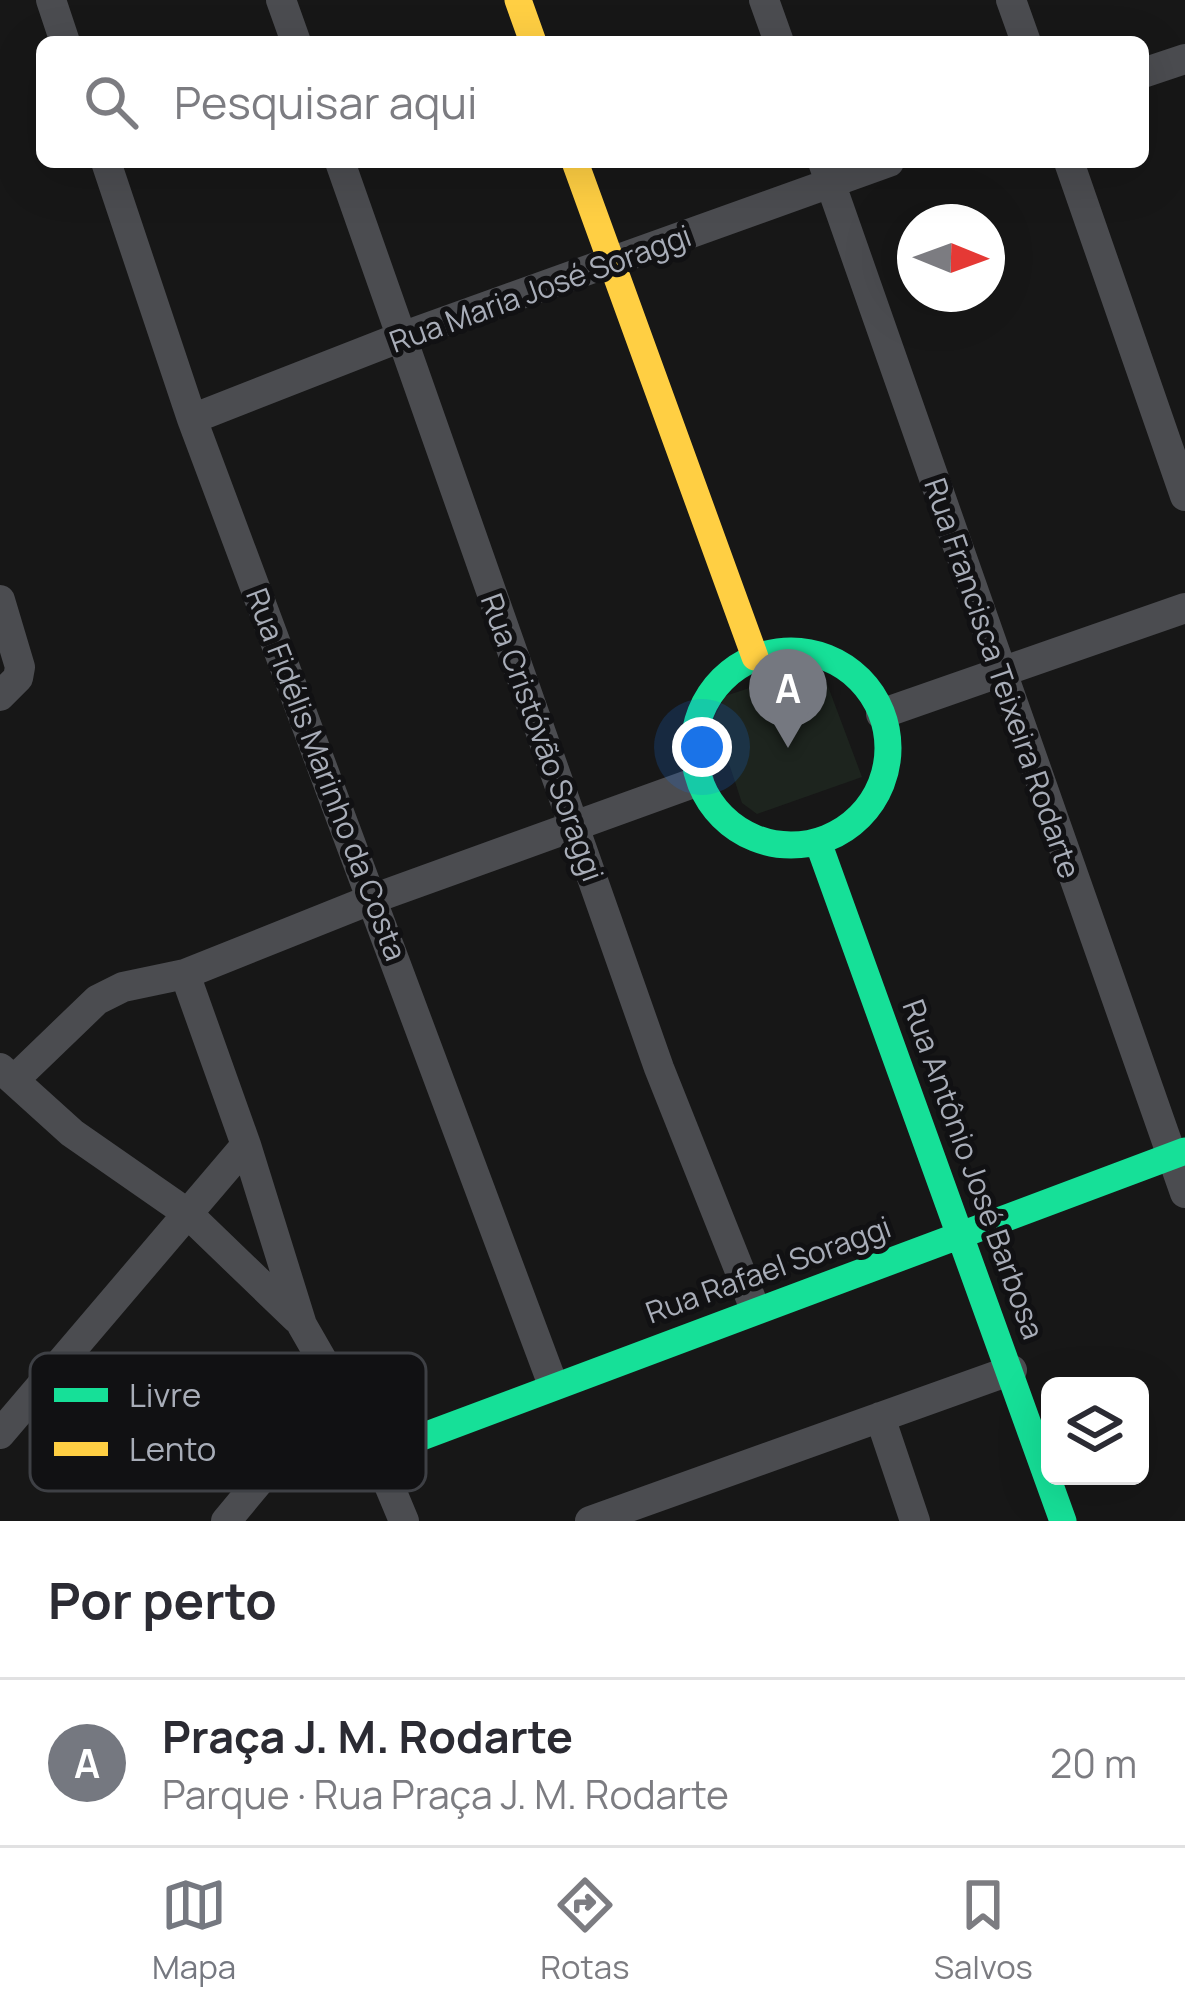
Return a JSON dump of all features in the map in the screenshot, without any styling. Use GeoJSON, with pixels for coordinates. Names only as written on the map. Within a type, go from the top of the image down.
{"type":"FeatureCollection","features":[{"type":"Feature","properties":{"kind":"street"},"geometry":{"type":"LineString","coordinates":[[51,0],[63,36]]}},
{"type":"Feature","properties":{"kind":"street"},"geometry":{"type":"LineString","coordinates":[[281,0],[294,36]]}},
{"type":"Feature","properties":{"kind":"street"},"geometry":{"type":"LineString","coordinates":[[518,0],[531,36]]}},
{"type":"Feature","properties":{"kind":"street"},"geometry":{"type":"LineString","coordinates":[[764,0],[777,36]]}},
{"type":"Feature","properties":{"kind":"street"},"geometry":{"type":"LineString","coordinates":[[1011,0],[1024,36]]}},
{"type":"Feature","properties":{"kind":"street"},"geometry":{"type":"LineString","coordinates":[[1149,72],[1185,58]]}},
{"type":"Feature","properties":{"kind":"street","name":"Rua Fidélis Marinho da Costa"},"geometry":{"type":"LineString","coordinates":[[108,168],[193,418],[553,1385]]}},
{"type":"Feature","properties":{"kind":"street","name":"Rua Cristóvão Soraggi"},"geometry":{"type":"LineString","coordinates":[[342,168],[659,1068],[755,1309]]}},
{"type":"Feature","properties":{"kind":"street"},"geometry":{"type":"LineString","coordinates":[[577,168],[755,657]]}},
{"type":"Feature","properties":{"kind":"street"},"geometry":{"type":"LineString","coordinates":[[1071,168],[1185,496]]}},
{"type":"Feature","properties":{"kind":"street","name":"Rua Maria José Soraggi"},"geometry":{"type":"LineString","coordinates":[[193,418],[611,263],[826,172]]}},
{"type":"Feature","properties":{"kind":"street","name":"Rua Francisca Teixeira Rodarte"},"geometry":{"type":"LineString","coordinates":[[826,172],[999,672],[1179,1154],[1185,1193]]}},
{"type":"Feature","properties":{"kind":"street"},"geometry":{"type":"LineString","coordinates":[[0,600],[20,667],[0,696]]}},
{"type":"Feature","properties":{"kind":"street"},"geometry":{"type":"LineString","coordinates":[[881,713],[1185,608]]}},
{"type":"Feature","properties":{"kind":"street"},"geometry":{"type":"LineString","coordinates":[[784,651],[815,654],[844,666],[866,687],[881,713],[887,758],[872,801],[839,833],[818,842],[777,845],[737,830],[721,816],[699,781],[693,751],[697,722],[709,694],[729,672],[755,657],[784,651]]}},
{"type":"Feature","properties":{"kind":"street"},"geometry":{"type":"LineString","coordinates":[[302,1325],[187,1213],[72,1132],[8,1073],[98,1000],[123,987],[184,974],[374,898],[699,781]]}},
{"type":"Feature","properties":{"kind":"street","name":"Rua Antônio José Barbosa"},"geometry":{"type":"LineString","coordinates":[[818,842],[963,1232],[1063,1521]]}},
{"type":"Feature","properties":{"kind":"street"},"geometry":{"type":"LineString","coordinates":[[184,974],[247,1145],[302,1325],[317,1353]]}},
{"type":"Feature","properties":{"kind":"street"},"geometry":{"type":"LineString","coordinates":[[69,1353],[247,1145]]}},
{"type":"Feature","properties":{"kind":"street","name":"Rua Rafael Soraggi"},"geometry":{"type":"LineString","coordinates":[[426,1435],[1179,1154]]}},
{"type":"Feature","properties":{"kind":"street"},"geometry":{"type":"LineString","coordinates":[[590,1521],[1012,1370]]}},
{"type":"Feature","properties":{"kind":"street"},"geometry":{"type":"LineString","coordinates":[[0,1434],[30,1399]]}},
{"type":"Feature","properties":{"kind":"street"},"geometry":{"type":"LineString","coordinates":[[880,1418],[915,1521]]}},
{"type":"Feature","properties":{"kind":"street"},"geometry":{"type":"LineString","coordinates":[[226,1521],[251,1491]]}},
{"type":"Feature","properties":{"kind":"street"},"geometry":{"type":"LineString","coordinates":[[391,1491],[404,1521]]}},
{"type":"Feature","properties":{"kind":"shaded area"},"geometry":{"type":"Polygon","coordinates":[[[820,665],[862,777],[757,814],[742,803],[714,718],[725,696],[820,665]]]}},
{"type":"Feature","properties":{"kind":"traffic: fast"},"geometry":{"type":"LineString","coordinates":[[791,651],[828,659],[859,680],[880,711],[888,748],[880,785],[859,816],[828,837],[791,845],[754,837],[723,816],[702,785],[694,748],[702,711],[723,680],[754,659],[791,651]]}},
{"type":"Feature","properties":{"kind":"traffic: fast"},"geometry":{"type":"LineString","coordinates":[[818,842],[1063,1521]]}},
{"type":"Feature","properties":{"kind":"traffic: fast"},"geometry":{"type":"LineString","coordinates":[[426,1435],[1185,1151]]}},
{"type":"Feature","properties":{"kind":"traffic: slow"},"geometry":{"type":"LineString","coordinates":[[518,0],[531,36]]}},
{"type":"Feature","properties":{"kind":"traffic: slow"},"geometry":{"type":"LineString","coordinates":[[577,168],[755,657]]}},
{"type":"Feature","properties":{"kind":"place","name":"Praça J. M. Rodarte"},"geometry":{"type":"Point","coordinates":[788,748]}}]}
